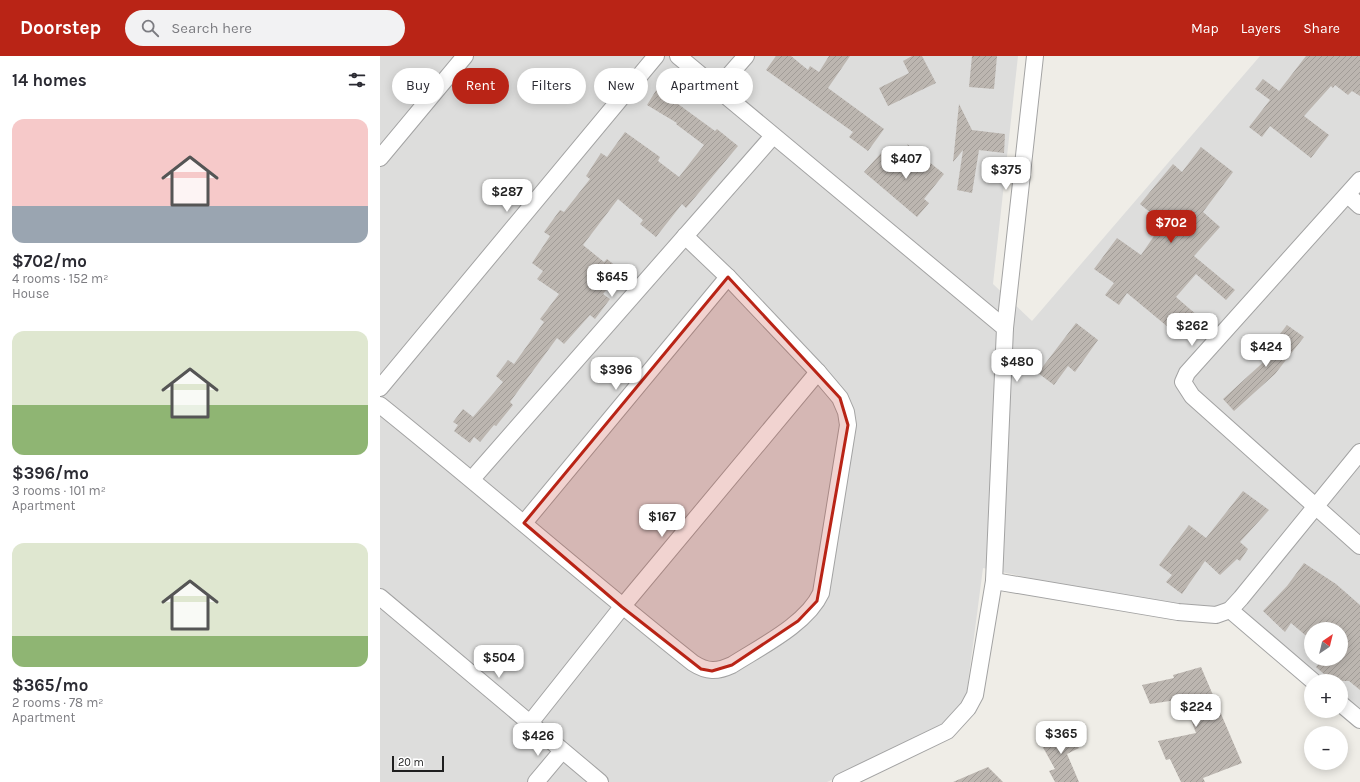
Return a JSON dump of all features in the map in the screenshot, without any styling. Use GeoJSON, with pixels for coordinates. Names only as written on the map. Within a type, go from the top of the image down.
{"type":"FeatureCollection","features":[{"type":"Feature","properties":{"kind":"street"},"geometry":{"type":"LineString","coordinates":[[380,158],[465,56]]}},
{"type":"Feature","properties":{"kind":"street"},"geometry":{"type":"LineString","coordinates":[[380,388],[656,56]]}},
{"type":"Feature","properties":{"kind":"street"},"geometry":{"type":"LineString","coordinates":[[678,56],[692,68]]}},
{"type":"Feature","properties":{"kind":"street"},"geometry":{"type":"LineString","coordinates":[[735,68],[746,56]]}},
{"type":"Feature","properties":{"kind":"street"},"geometry":{"type":"LineString","coordinates":[[841,782],[946,731],[968,708],[975,695],[994,582],[1005,328],[1035,56]]}},
{"type":"Feature","properties":{"kind":"street"},"geometry":{"type":"LineString","coordinates":[[735,104],[1005,328]]}},
{"type":"Feature","properties":{"kind":"street"},"geometry":{"type":"LineString","coordinates":[[472,479],[773,136]]}},
{"type":"Feature","properties":{"kind":"street"},"geometry":{"type":"LineString","coordinates":[[1360,180],[1188,373],[1183,382],[1192,396],[1360,546]]}},
{"type":"Feature","properties":{"kind":"street"},"geometry":{"type":"LineString","coordinates":[[1348,195],[1360,206]]}},
{"type":"Feature","properties":{"kind":"street"},"geometry":{"type":"LineString","coordinates":[[380,405],[472,479],[622,607],[693,663],[701,668],[712,671],[732,665],[767,643],[812,609],[821,593],[848,425],[846,412],[840,398],[818,372],[728,277],[685,236]]}},
{"type":"Feature","properties":{"kind":"street"},"geometry":{"type":"LineString","coordinates":[[524,523],[728,277]]}},
{"type":"Feature","properties":{"kind":"street"},"geometry":{"type":"LineString","coordinates":[[530,723],[622,607],[818,372]]}},
{"type":"Feature","properties":{"kind":"street"},"geometry":{"type":"LineString","coordinates":[[994,582],[1178,612],[1216,615],[1230,610],[1360,452]]}},
{"type":"Feature","properties":{"kind":"street"},"geometry":{"type":"LineString","coordinates":[[380,597],[600,782]]}},
{"type":"Feature","properties":{"kind":"street"},"geometry":{"type":"LineString","coordinates":[[1230,610],[1306,674]]}},
{"type":"Feature","properties":{"kind":"street"},"geometry":{"type":"LineString","coordinates":[[1348,710],[1360,720]]}},
{"type":"Feature","properties":{"kind":"street"},"geometry":{"type":"LineString","coordinates":[[536,782],[562,751]]}},
{"type":"Feature","properties":{"kind":"highlighted area"},"geometry":{"type":"Polygon","coordinates":[[[728,277],[840,398],[848,425],[817,601],[798,621],[732,665],[712,671],[701,669],[622,607],[524,523],[728,277]]]}},
{"type":"Feature","properties":{"kind":"shaded area"},"geometry":{"type":"Polygon","coordinates":[[[380,56],[1018,56],[993,284],[1032,321],[1260,56],[1360,56],[1360,725],[1348,715],[1348,674],[1304,674],[1304,675],[1236,622],[983,568],[963,721],[827,782],[380,782],[380,56]]]}},
{"type":"Feature","properties":{"kind":"building"},"geometry":{"type":"Polygon","coordinates":[[[776,56],[791,56],[808,70],[810,66],[819,72],[829,56],[850,56],[828,88],[884,129],[868,151],[849,137],[853,132],[766,70],[776,56]]]}},
{"type":"Feature","properties":{"kind":"building"},"geometry":{"type":"Polygon","coordinates":[[[912,56],[922,56],[936,83],[888,106],[879,88],[909,73],[903,61],[912,56]]]}},
{"type":"Feature","properties":{"kind":"building"},"geometry":{"type":"Polygon","coordinates":[[[972,56],[997,56],[994,89],[969,87],[972,56]]]}},
{"type":"Feature","properties":{"kind":"building"},"geometry":{"type":"Polygon","coordinates":[[[1306,56],[1360,56],[1360,96],[1352,91],[1348,95],[1335,85],[1333,88],[1331,86],[1304,116],[1329,135],[1311,158],[1270,126],[1262,137],[1249,127],[1270,100],[1255,89],[1263,79],[1279,91],[1306,56]]]}},
{"type":"Feature","properties":{"kind":"building"},"geometry":{"type":"Polygon","coordinates":[[[656,90],[656,104],[678,104],[715,131],[717,129],[738,146],[686,208],[682,204],[656,237],[640,224],[643,220],[618,199],[583,245],[604,262],[607,259],[622,271],[603,294],[610,299],[595,319],[590,315],[564,344],[557,338],[510,402],[513,405],[496,426],[494,425],[480,442],[474,437],[470,443],[454,431],[458,425],[453,422],[463,409],[473,417],[503,382],[496,376],[508,360],[514,364],[544,322],[540,319],[559,294],[537,279],[543,271],[532,263],[550,236],[544,232],[560,210],[564,212],[590,179],[586,176],[601,153],[607,157],[625,132],[660,157],[658,161],[679,177],[704,145],[676,124],[677,123],[647,105],[656,90]]]}},
{"type":"Feature","properties":{"kind":"building"},"geometry":{"type":"Polygon","coordinates":[[[959,104],[972,130],[1005,134],[1004,153],[979,150],[972,193],[957,190],[963,150],[953,162],[959,104]]]}},
{"type":"Feature","properties":{"kind":"building"},"geometry":{"type":"Polygon","coordinates":[[[907,144],[944,174],[924,199],[929,203],[917,217],[864,172],[882,152],[908,175],[916,164],[907,144]]]}},
{"type":"Feature","properties":{"kind":"building"},"geometry":{"type":"Polygon","coordinates":[[[1201,147],[1233,172],[1203,212],[1220,227],[1194,256],[1235,290],[1226,300],[1196,274],[1176,297],[1198,316],[1180,337],[1127,293],[1119,305],[1105,295],[1114,283],[1094,269],[1117,238],[1141,255],[1163,223],[1140,204],[1173,164],[1182,172],[1201,147]]]}},
{"type":"Feature","properties":{"kind":"building"},"geometry":{"type":"Polygon","coordinates":[[[1076,323],[1098,340],[1075,372],[1068,366],[1054,385],[1038,373],[1076,323]]]}},
{"type":"Feature","properties":{"kind":"building"},"geometry":{"type":"Polygon","coordinates":[[[1287,325],[1304,337],[1275,374],[1234,411],[1223,399],[1269,357],[1265,353],[1287,325]]]}},
{"type":"Feature","properties":{"kind":"building"},"geometry":{"type":"Polygon","coordinates":[[[1243,491],[1269,510],[1240,542],[1248,549],[1240,561],[1237,559],[1220,575],[1205,561],[1182,594],[1166,582],[1172,575],[1159,565],[1189,525],[1206,538],[1243,491]]]}},
{"type":"Feature","properties":{"kind":"building"},"geometry":{"type":"Polygon","coordinates":[[[1304,563],[1336,584],[1360,605],[1360,690],[1348,681],[1348,674],[1324,674],[1316,667],[1348,666],[1348,622],[1304,622],[1304,634],[1291,623],[1285,632],[1263,611],[1287,586],[1304,563]]]}},
{"type":"Feature","properties":{"kind":"building"},"geometry":{"type":"Polygon","coordinates":[[[1201,667],[1242,763],[1203,778],[1205,782],[1181,782],[1170,759],[1166,760],[1158,741],[1196,733],[1183,699],[1150,704],[1142,685],[1174,678],[1173,675],[1201,667]]]}},
{"type":"Feature","properties":{"kind":"building"},"geometry":{"type":"Polygon","coordinates":[[[1065,726],[1079,748],[1067,754],[1079,782],[1055,782],[1049,771],[1055,769],[1040,742],[1065,726]]]}},
{"type":"Feature","properties":{"kind":"building"},"geometry":{"type":"Polygon","coordinates":[[[988,767],[1003,782],[953,782],[988,767]]]}}]}
